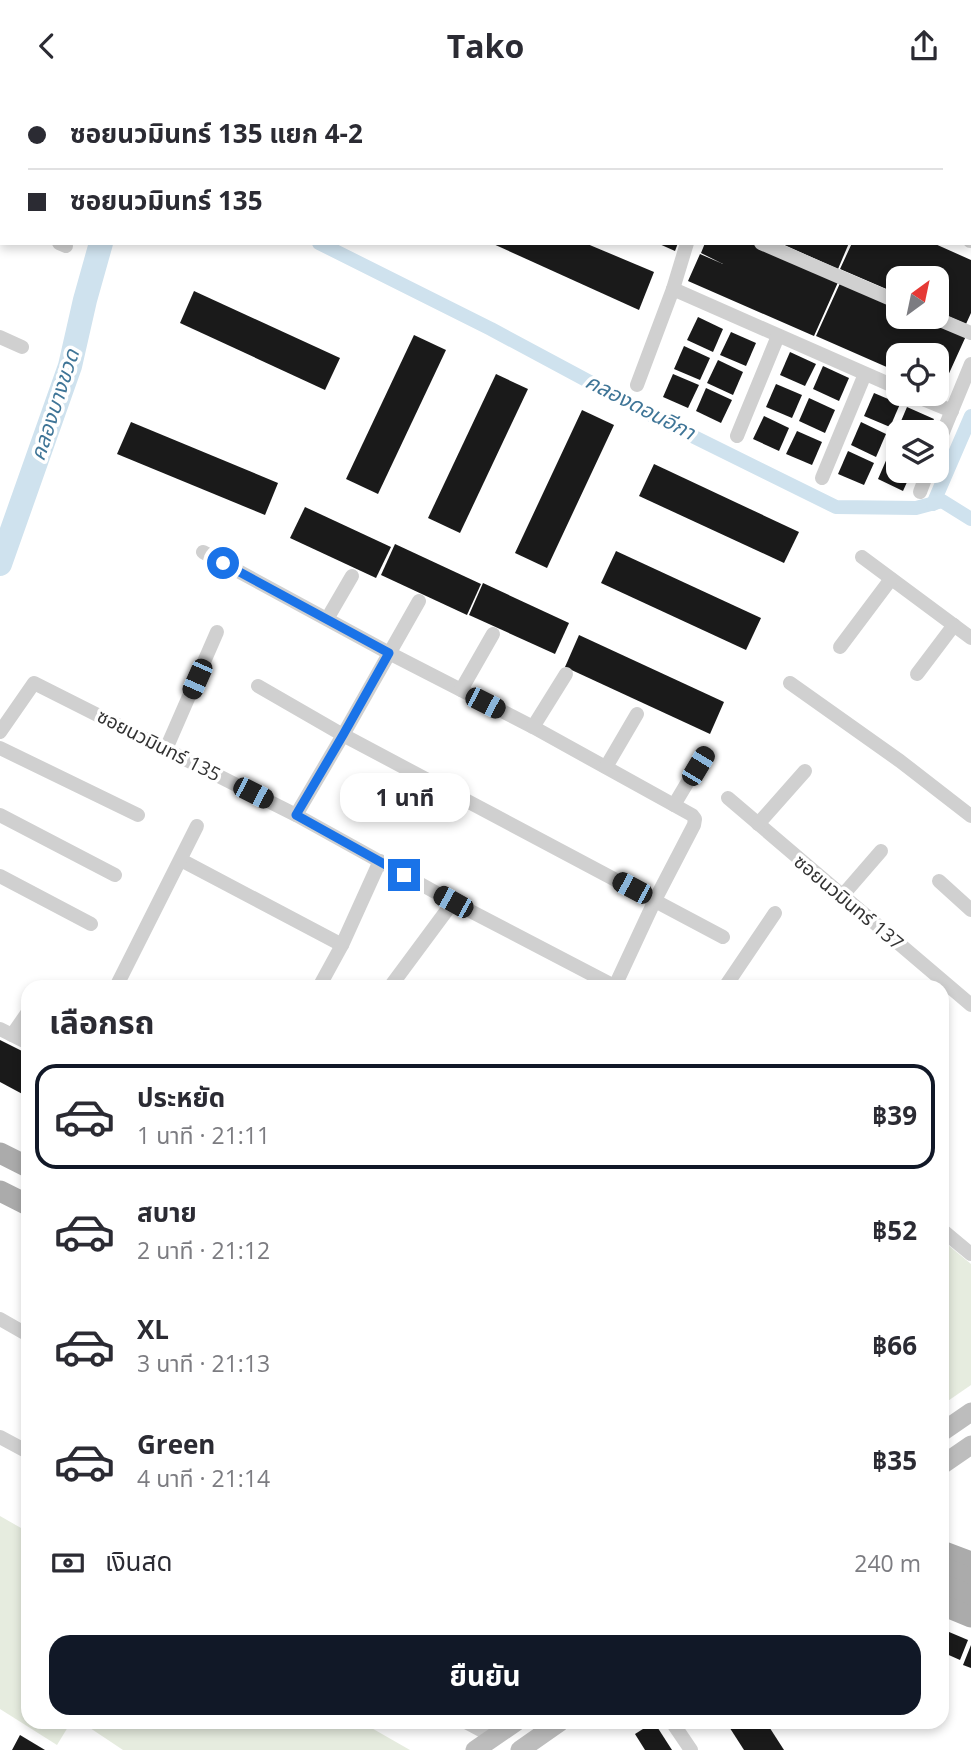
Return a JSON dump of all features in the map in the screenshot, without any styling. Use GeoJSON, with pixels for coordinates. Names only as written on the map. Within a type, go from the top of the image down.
{"type":"FeatureCollection","features":[{"type":"Feature","properties":{"kind":"main road"},"geometry":{"type":"LineString","coordinates":[[0,1153],[21,1164]]}},
{"type":"Feature","properties":{"kind":"main road"},"geometry":{"type":"LineString","coordinates":[[0,1191],[21,1202]]}},
{"type":"Feature","properties":{"kind":"main road"},"geometry":{"type":"LineString","coordinates":[[949,1427],[971,1412]]}},
{"type":"Feature","properties":{"kind":"main road"},"geometry":{"type":"LineString","coordinates":[[949,1460],[971,1445]]}},
{"type":"Feature","properties":{"kind":"main road"},"geometry":{"type":"LineString","coordinates":[[949,1554],[971,1562]]}},
{"type":"Feature","properties":{"kind":"main road"},"geometry":{"type":"LineString","coordinates":[[949,1570],[971,1579]]}},
{"type":"Feature","properties":{"kind":"main road"},"geometry":{"type":"LineString","coordinates":[[949,1587],[971,1596]]}},
{"type":"Feature","properties":{"kind":"main road"},"geometry":{"type":"LineString","coordinates":[[949,1608],[971,1617]]}},
{"type":"Feature","properties":{"kind":"main road"},"geometry":{"type":"LineString","coordinates":[[475,1750],[506,1729]]}},
{"type":"Feature","properties":{"kind":"main road"},"geometry":{"type":"LineString","coordinates":[[520,1750],[551,1729]]}},
{"type":"Feature","properties":{"kind":"street"},"geometry":{"type":"LineString","coordinates":[[637,384],[673,289],[686,245]]}},
{"type":"Feature","properties":{"kind":"street"},"geometry":{"type":"LineString","coordinates":[[766,245],[886,297]]}},
{"type":"Feature","properties":{"kind":"street"},"geometry":{"type":"LineString","coordinates":[[673,289],[886,383]]}},
{"type":"Feature","properties":{"kind":"street"},"geometry":{"type":"LineString","coordinates":[[949,324],[971,333]]}},
{"type":"Feature","properties":{"kind":"street"},"geometry":{"type":"LineString","coordinates":[[737,436],[778,336]]}},
{"type":"Feature","properties":{"kind":"street"},"geometry":{"type":"LineString","coordinates":[[0,337],[22,347]]}},
{"type":"Feature","properties":{"kind":"street"},"geometry":{"type":"LineString","coordinates":[[947,420],[971,364]]}},
{"type":"Feature","properties":{"kind":"street"},"geometry":{"type":"LineString","coordinates":[[822,478],[865,374]]}},
{"type":"Feature","properties":{"kind":"street"},"geometry":{"type":"LineString","coordinates":[[939,406],[951,411]]}},
{"type":"Feature","properties":{"kind":"street"},"geometry":{"type":"LineString","coordinates":[[920,492],[923,483]]}},
{"type":"Feature","properties":{"kind":"street"},"geometry":{"type":"LineString","coordinates":[[203,552],[533,727],[692,815],[695,819],[694,825],[618,980]]}},
{"type":"Feature","properties":{"kind":"street"},"geometry":{"type":"LineString","coordinates":[[862,557],[971,638]]}},
{"type":"Feature","properties":{"kind":"street"},"geometry":{"type":"LineString","coordinates":[[327,619],[352,576]]}},
{"type":"Feature","properties":{"kind":"street"},"geometry":{"type":"LineString","coordinates":[[840,647],[891,579]]}},
{"type":"Feature","properties":{"kind":"street"},"geometry":{"type":"LineString","coordinates":[[296,815],[419,601]]}},
{"type":"Feature","properties":{"kind":"street"},"geometry":{"type":"LineString","coordinates":[[917,674],[954,625]]}},
{"type":"Feature","properties":{"kind":"street"},"geometry":{"type":"LineString","coordinates":[[166,749],[217,632]]}},
{"type":"Feature","properties":{"kind":"street"},"geometry":{"type":"LineString","coordinates":[[461,690],[493,634]]}},
{"type":"Feature","properties":{"kind":"street"},"geometry":{"type":"LineString","coordinates":[[533,727],[566,674]]}},
{"type":"Feature","properties":{"kind":"street","name":"ซอยนวมินทร์ 135"},"geometry":{"type":"LineString","coordinates":[[0,732],[34,683],[296,815],[453,902],[603,980]]}},
{"type":"Feature","properties":{"kind":"street"},"geometry":{"type":"LineString","coordinates":[[790,683],[971,815]]}},
{"type":"Feature","properties":{"kind":"street"},"geometry":{"type":"LineString","coordinates":[[258,686],[343,735],[723,937]]}},
{"type":"Feature","properties":{"kind":"street"},"geometry":{"type":"LineString","coordinates":[[606,767],[638,714]]}},
{"type":"Feature","properties":{"kind":"street"},"geometry":{"type":"LineString","coordinates":[[0,748],[138,815]]}},
{"type":"Feature","properties":{"kind":"street"},"geometry":{"type":"LineString","coordinates":[[674,805],[705,753]]}},
{"type":"Feature","properties":{"kind":"street"},"geometry":{"type":"LineString","coordinates":[[758,824],[805,771]]}},
{"type":"Feature","properties":{"kind":"street","name":"ซอยนวมินทร์ 137"},"geometry":{"type":"LineString","coordinates":[[728,798],[941,980]]}},
{"type":"Feature","properties":{"kind":"street"},"geometry":{"type":"LineString","coordinates":[[0,815],[115,875]]}},
{"type":"Feature","properties":{"kind":"street"},"geometry":{"type":"LineString","coordinates":[[120,980],[197,826]]}},
{"type":"Feature","properties":{"kind":"street"},"geometry":{"type":"LineString","coordinates":[[842,896],[881,851]]}},
{"type":"Feature","properties":{"kind":"street"},"geometry":{"type":"LineString","coordinates":[[181,860],[342,944]]}},
{"type":"Feature","properties":{"kind":"street"},"geometry":{"type":"LineString","coordinates":[[323,980],[380,861]]}},
{"type":"Feature","properties":{"kind":"street"},"geometry":{"type":"LineString","coordinates":[[0,876],[92,923]]}},
{"type":"Feature","properties":{"kind":"street"},"geometry":{"type":"LineString","coordinates":[[939,881],[971,909]]}},
{"type":"Feature","properties":{"kind":"street"},"geometry":{"type":"LineString","coordinates":[[395,980],[453,902]]}},
{"type":"Feature","properties":{"kind":"street"},"geometry":{"type":"LineString","coordinates":[[729,980],[775,913]]}},
{"type":"Feature","properties":{"kind":"street","name":"ซอยนวมินทร์ 137"},"geometry":{"type":"LineString","coordinates":[[949,986],[971,1005]]}},
{"type":"Feature","properties":{"kind":"street"},"geometry":{"type":"LineString","coordinates":[[6,1032],[21,1018]]}},
{"type":"Feature","properties":{"kind":"street"},"geometry":{"type":"LineString","coordinates":[[949,1236],[971,1254]]}},
{"type":"Feature","properties":{"kind":"street"},"geometry":{"type":"LineString","coordinates":[[0,1319],[21,1331]]}},
{"type":"Feature","properties":{"kind":"street"},"geometry":{"type":"LineString","coordinates":[[0,1437],[21,1448]]}},
{"type":"Feature","properties":{"kind":"street"},"geometry":{"type":"LineString","coordinates":[[479,1729],[494,1737]]}},
{"type":"Feature","properties":{"kind":"street"},"geometry":{"type":"LineString","coordinates":[[677,1729],[691,1750]]}},
{"type":"Feature","properties":{"kind":"shaded area"},"geometry":{"type":"Polygon","coordinates":[[[949,1246],[971,1264],[971,1385],[949,1400],[949,1246]]]}},
{"type":"Feature","properties":{"kind":"shaded area"},"geometry":{"type":"Polygon","coordinates":[[[0,1516],[21,1528],[21,1722],[0,1709],[0,1516]]]}},
{"type":"Feature","properties":{"kind":"shaded area"},"geometry":{"type":"Polygon","coordinates":[[[32,1729],[67,1729],[57,1745],[32,1729]]]}},
{"type":"Feature","properties":{"kind":"shaded area"},"geometry":{"type":"Polygon","coordinates":[[[92,1729],[373,1729],[410,1750],[123,1750],[92,1729]]]}},
{"type":"Feature","properties":{"kind":"building"},"geometry":{"type":"Polygon","coordinates":[[[495,245],[590,245],[654,272],[639,310],[495,245]]]}},
{"type":"Feature","properties":{"kind":"building"},"geometry":{"type":"Polygon","coordinates":[[[662,245],[677,245],[675,251],[662,245]]]}},
{"type":"Feature","properties":{"kind":"building"},"geometry":{"type":"Polygon","coordinates":[[[704,245],[759,245],[839,280],[814,336],[688,281],[700,254],[723,264],[701,253],[704,245]]]}},
{"type":"Feature","properties":{"kind":"building"},"geometry":{"type":"Polygon","coordinates":[[[784,245],[848,245],[838,269],[784,245]]]}},
{"type":"Feature","properties":{"kind":"building"},"geometry":{"type":"Polygon","coordinates":[[[851,245],[937,245],[971,260],[971,313],[966,324],[949,317],[949,266],[886,266],[886,289],[840,269],[851,245]]]}},
{"type":"Feature","properties":{"kind":"building"},"geometry":{"type":"Polygon","coordinates":[[[841,281],[886,301],[886,329],[949,328],[966,336],[949,373],[949,343],[886,343],[886,367],[816,336],[841,281]]]}},
{"type":"Feature","properties":{"kind":"building"},"geometry":{"type":"Polygon","coordinates":[[[194,291],[340,358],[325,390],[180,323],[194,291]]]}},
{"type":"Feature","properties":{"kind":"building"},"geometry":{"type":"Polygon","coordinates":[[[698,317],[723,329],[713,352],[687,340],[698,317]]]}},
{"type":"Feature","properties":{"kind":"building"},"geometry":{"type":"Polygon","coordinates":[[[731,332],[756,343],[746,366],[720,355],[731,332]]]}},
{"type":"Feature","properties":{"kind":"building"},"geometry":{"type":"Polygon","coordinates":[[[414,335],[446,350],[378,494],[346,479],[414,335]]]}},
{"type":"Feature","properties":{"kind":"building"},"geometry":{"type":"Polygon","coordinates":[[[684,346],[710,358],[700,380],[674,369],[684,346]]]}},
{"type":"Feature","properties":{"kind":"building"},"geometry":{"type":"Polygon","coordinates":[[[790,352],[816,364],[805,386],[780,375],[790,352]]]}},
{"type":"Feature","properties":{"kind":"building"},"geometry":{"type":"Polygon","coordinates":[[[718,360],[743,372],[733,395],[707,383],[718,360]]]}},
{"type":"Feature","properties":{"kind":"building"},"geometry":{"type":"Polygon","coordinates":[[[823,366],[849,378],[839,401],[813,389],[823,366]]]}},
{"type":"Feature","properties":{"kind":"building"},"geometry":{"type":"Polygon","coordinates":[[[496,374],[528,389],[460,533],[428,518],[496,374]]]}},
{"type":"Feature","properties":{"kind":"building"},"geometry":{"type":"Polygon","coordinates":[[[673,374],[699,385],[688,408],[663,397],[673,374]]]}},
{"type":"Feature","properties":{"kind":"building"},"geometry":{"type":"Polygon","coordinates":[[[776,384],[802,395],[792,418],[766,407],[776,384]]]}},
{"type":"Feature","properties":{"kind":"building"},"geometry":{"type":"Polygon","coordinates":[[[706,388],[732,400],[721,423],[696,411],[706,388]]]}},
{"type":"Feature","properties":{"kind":"building"},"geometry":{"type":"Polygon","coordinates":[[[874,393],[886,398],[886,406],[899,406],[893,420],[886,420],[886,425],[864,416],[874,393]]]}},
{"type":"Feature","properties":{"kind":"building"},"geometry":{"type":"Polygon","coordinates":[[[809,398],[835,410],[825,433],[799,421],[809,398]]]}},
{"type":"Feature","properties":{"kind":"building"},"geometry":{"type":"Polygon","coordinates":[[[907,407],[934,419],[934,420],[901,420],[907,407]]]}},
{"type":"Feature","properties":{"kind":"building"},"geometry":{"type":"Polygon","coordinates":[[[582,410],[614,425],[547,568],[515,553],[582,410]]]}},
{"type":"Feature","properties":{"kind":"building"},"geometry":{"type":"Polygon","coordinates":[[[764,416],[789,428],[779,451],[753,439],[764,416]]]}},
{"type":"Feature","properties":{"kind":"building"},"geometry":{"type":"Polygon","coordinates":[[[131,422],[278,483],[265,515],[117,454],[131,422]]]}},
{"type":"Feature","properties":{"kind":"building"},"geometry":{"type":"Polygon","coordinates":[[[861,422],[886,434],[876,457],[851,445],[861,422]]]}},
{"type":"Feature","properties":{"kind":"building"},"geometry":{"type":"Polygon","coordinates":[[[797,431],[822,442],[812,465],[786,454],[797,431]]]}},
{"type":"Feature","properties":{"kind":"building"},"geometry":{"type":"Polygon","coordinates":[[[848,451],[874,463],[864,485],[838,474],[848,451]]]}},
{"type":"Feature","properties":{"kind":"building"},"geometry":{"type":"Polygon","coordinates":[[[886,461],[886,483],[878,479],[886,461]]]}},
{"type":"Feature","properties":{"kind":"building"},"geometry":{"type":"Polygon","coordinates":[[[654,464],[799,532],[784,563],[639,496],[654,464]]]}},
{"type":"Feature","properties":{"kind":"building"},"geometry":{"type":"Polygon","coordinates":[[[886,483],[907,483],[903,491],[886,483]]]}},
{"type":"Feature","properties":{"kind":"building"},"geometry":{"type":"Polygon","coordinates":[[[305,507],[391,547],[376,578],[290,538],[305,507]]]}},
{"type":"Feature","properties":{"kind":"building"},"geometry":{"type":"Polygon","coordinates":[[[395,544],[481,584],[467,615],[381,575],[395,544]]]}},
{"type":"Feature","properties":{"kind":"building"},"geometry":{"type":"Polygon","coordinates":[[[616,551],[761,618],[746,650],[601,583],[616,551]]]}},
{"type":"Feature","properties":{"kind":"building"},"geometry":{"type":"Polygon","coordinates":[[[483,583],[569,623],[555,654],[469,615],[483,583]]]}},
{"type":"Feature","properties":{"kind":"building"},"geometry":{"type":"Polygon","coordinates":[[[579,635],[724,702],[710,734],[565,667],[579,635]]]}},
{"type":"Feature","properties":{"kind":"building"},"geometry":{"type":"Polygon","coordinates":[[[0,1040],[21,1050],[21,1093],[0,1082],[0,1040]]]}},
{"type":"Feature","properties":{"kind":"building"},"geometry":{"type":"Polygon","coordinates":[[[949,1632],[968,1640],[960,1660],[949,1655],[949,1632]]]}},
{"type":"Feature","properties":{"kind":"building"},"geometry":{"type":"Polygon","coordinates":[[[971,1645],[971,1668],[963,1665],[971,1645]]]}},
{"type":"Feature","properties":{"kind":"building"},"geometry":{"type":"Polygon","coordinates":[[[643,1729],[658,1729],[672,1750],[645,1750],[635,1734],[643,1729]]]}},
{"type":"Feature","properties":{"kind":"building"},"geometry":{"type":"Polygon","coordinates":[[[730,1729],[770,1729],[784,1750],[744,1750],[730,1729]]]}},
{"type":"Feature","properties":{"kind":"building"},"geometry":{"type":"Polygon","coordinates":[[[20,1735],[45,1750],[12,1750],[20,1735]]]}},
{"type":"Feature","properties":{"kind":"waterway","name":"คลองบางขวด"},"geometry":{"type":"LineString","coordinates":[[0,564],[70,366],[100,245]]}},
{"type":"Feature","properties":{"kind":"waterway","name":"คลองดอนอีกา"},"geometry":{"type":"LineString","coordinates":[[323,245],[491,329],[670,425],[836,507],[916,508],[942,501],[971,519]]}},
{"type":"Feature","properties":{"kind":"waterway"},"geometry":{"type":"LineString","coordinates":[[933,504],[971,416]]}},
{"type":"Feature","properties":{"kind":"route"},"geometry":{"type":"LineString","coordinates":[[223,563],[389,653],[296,815],[404,875]]}}]}
